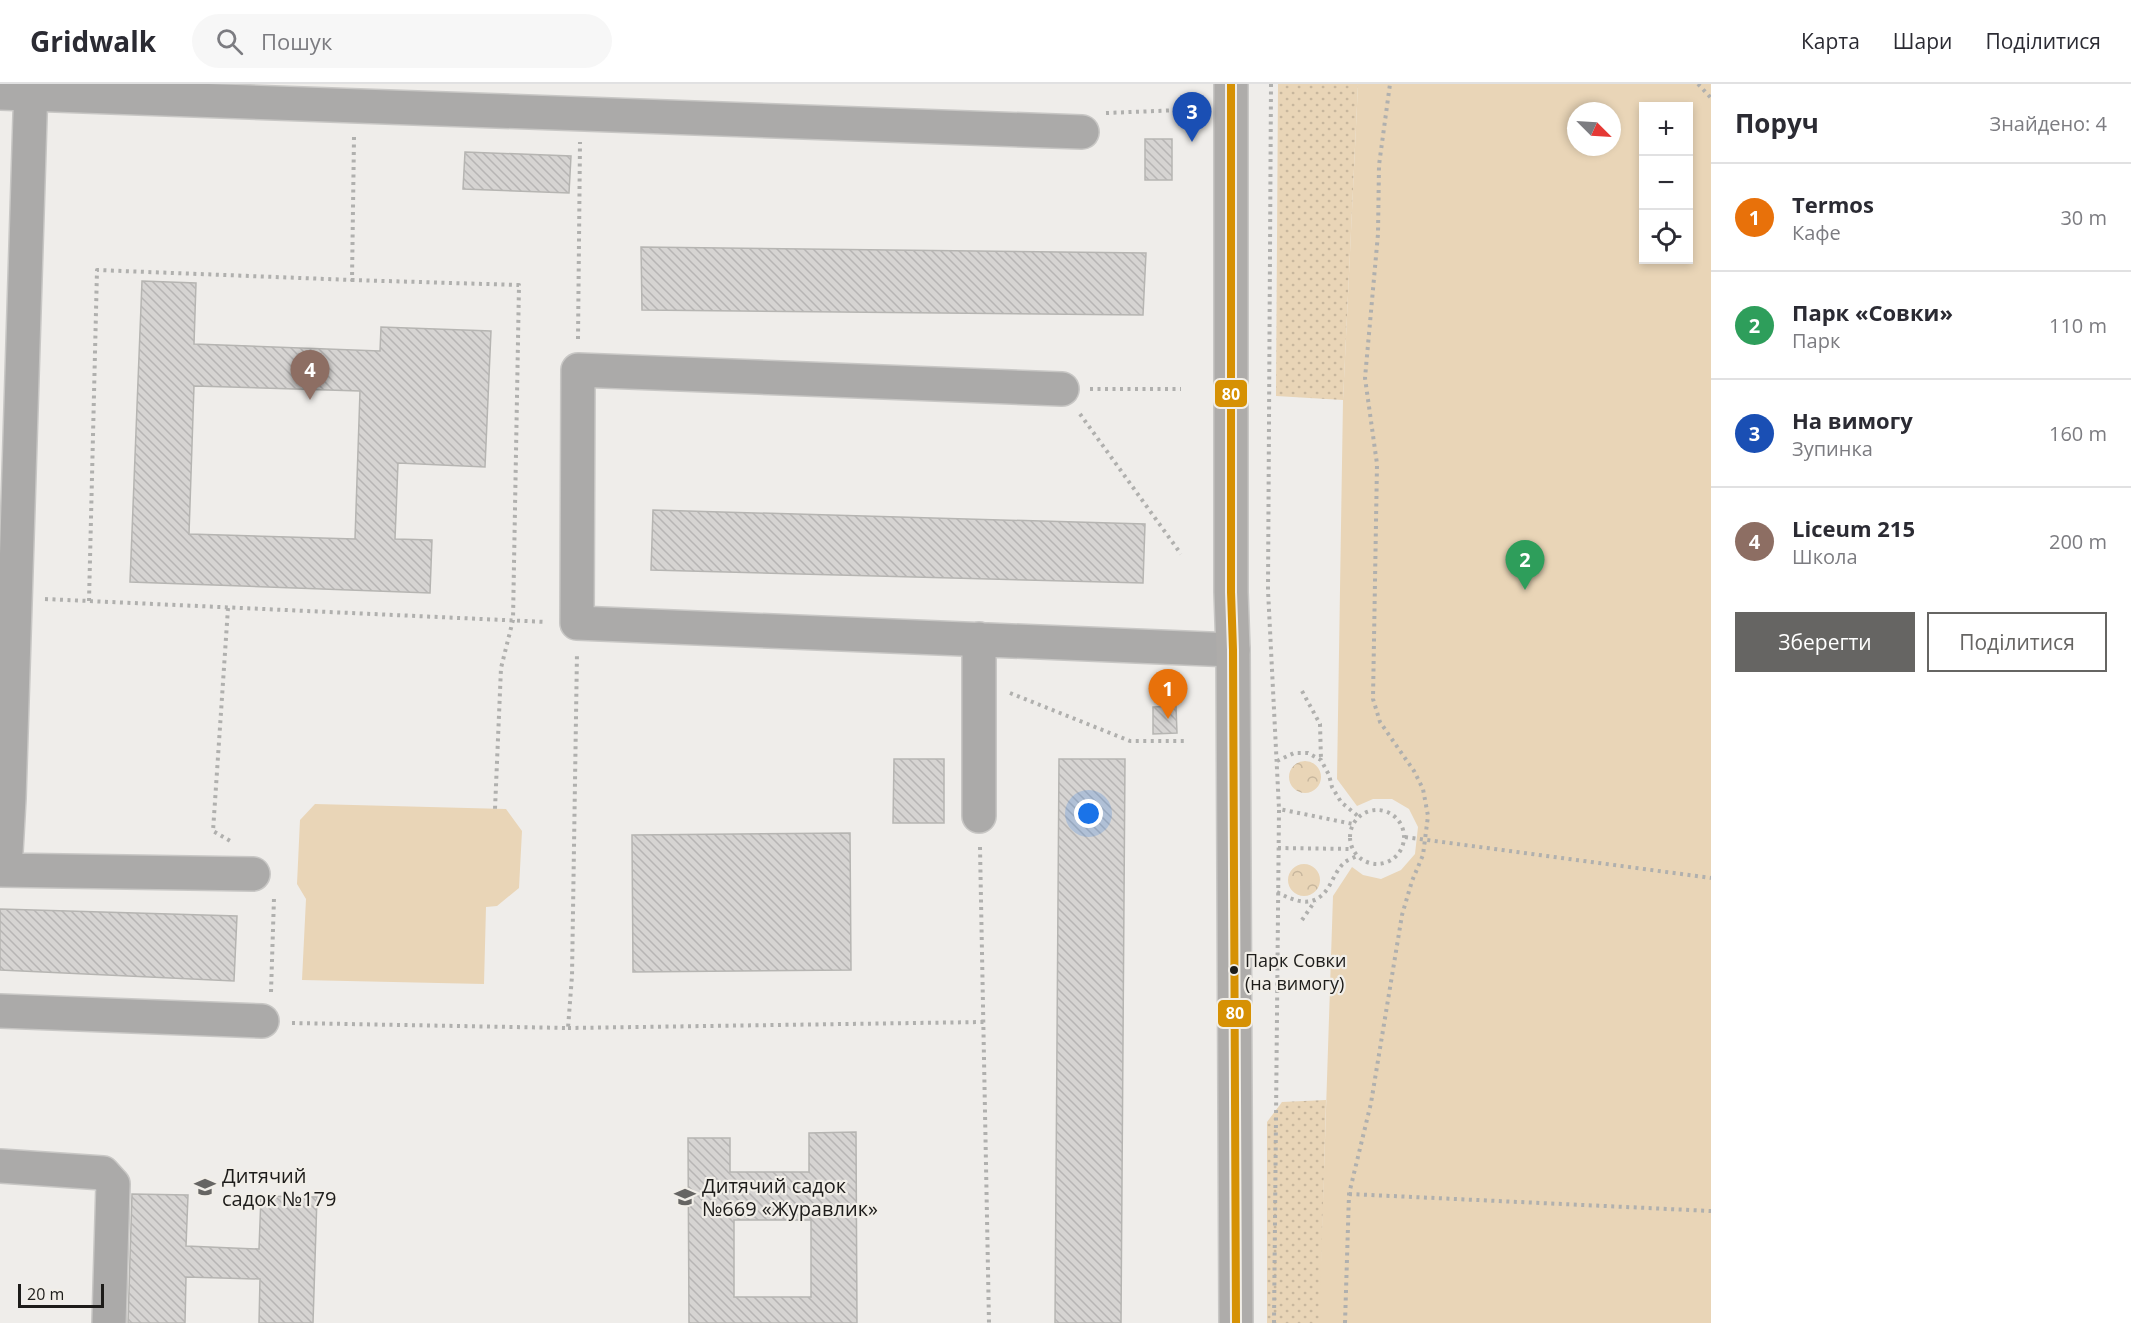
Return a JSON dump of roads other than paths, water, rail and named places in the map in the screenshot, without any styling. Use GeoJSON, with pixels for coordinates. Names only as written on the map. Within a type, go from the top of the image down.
{"type":"FeatureCollection","features":[{"type":"Feature","properties":{"kind":"main road"},"geometry":{"type":"LineString","coordinates":[[1231,84],[1231,592],[1236,1323]]}},
{"type":"Feature","properties":{"kind":"lane"},"geometry":{"type":"LineString","coordinates":[[256,870],[2,870],[11,337],[20,90],[355,106],[1082,132]]}},
{"type":"Feature","properties":{"kind":"lane"},"geometry":{"type":"LineString","coordinates":[[1062,389],[578,370],[577,623],[1233,650]]}},
{"type":"Feature","properties":{"kind":"lane"},"geometry":{"type":"LineString","coordinates":[[979,639],[979,816]]}},
{"type":"Feature","properties":{"kind":"lane"},"geometry":{"type":"LineString","coordinates":[[0,1011],[266,1022]]}},
{"type":"Feature","properties":{"kind":"lane"},"geometry":{"type":"LineString","coordinates":[[0,1166],[103,1173],[113,1184],[109,1323]]}},
{"type":"Feature","properties":{"kind":"place","name":"На вимогу"},"geometry":{"type":"Point","coordinates":[1192,142]}},
{"type":"Feature","properties":{"kind":"place","name":"Liceum 215"},"geometry":{"type":"Point","coordinates":[310,400]}},
{"type":"Feature","properties":{"kind":"place","name":"Парк «Совки»"},"geometry":{"type":"Point","coordinates":[1525,590]}},
{"type":"Feature","properties":{"kind":"place","name":"Termos"},"geometry":{"type":"Point","coordinates":[1168,719]}},
{"type":"Feature","properties":{"kind":"place","name":"Парк Совки (на вимогу)"},"geometry":{"type":"Point","coordinates":[1234,970]}},
{"type":"Feature","properties":{"kind":"place","name":"Дитячий садок №179"},"geometry":{"type":"Point","coordinates":[205,1187]}},
{"type":"Feature","properties":{"kind":"place","name":"Дитячий садок №669 «Журавлик»"},"geometry":{"type":"Point","coordinates":[685,1197]}}]}
